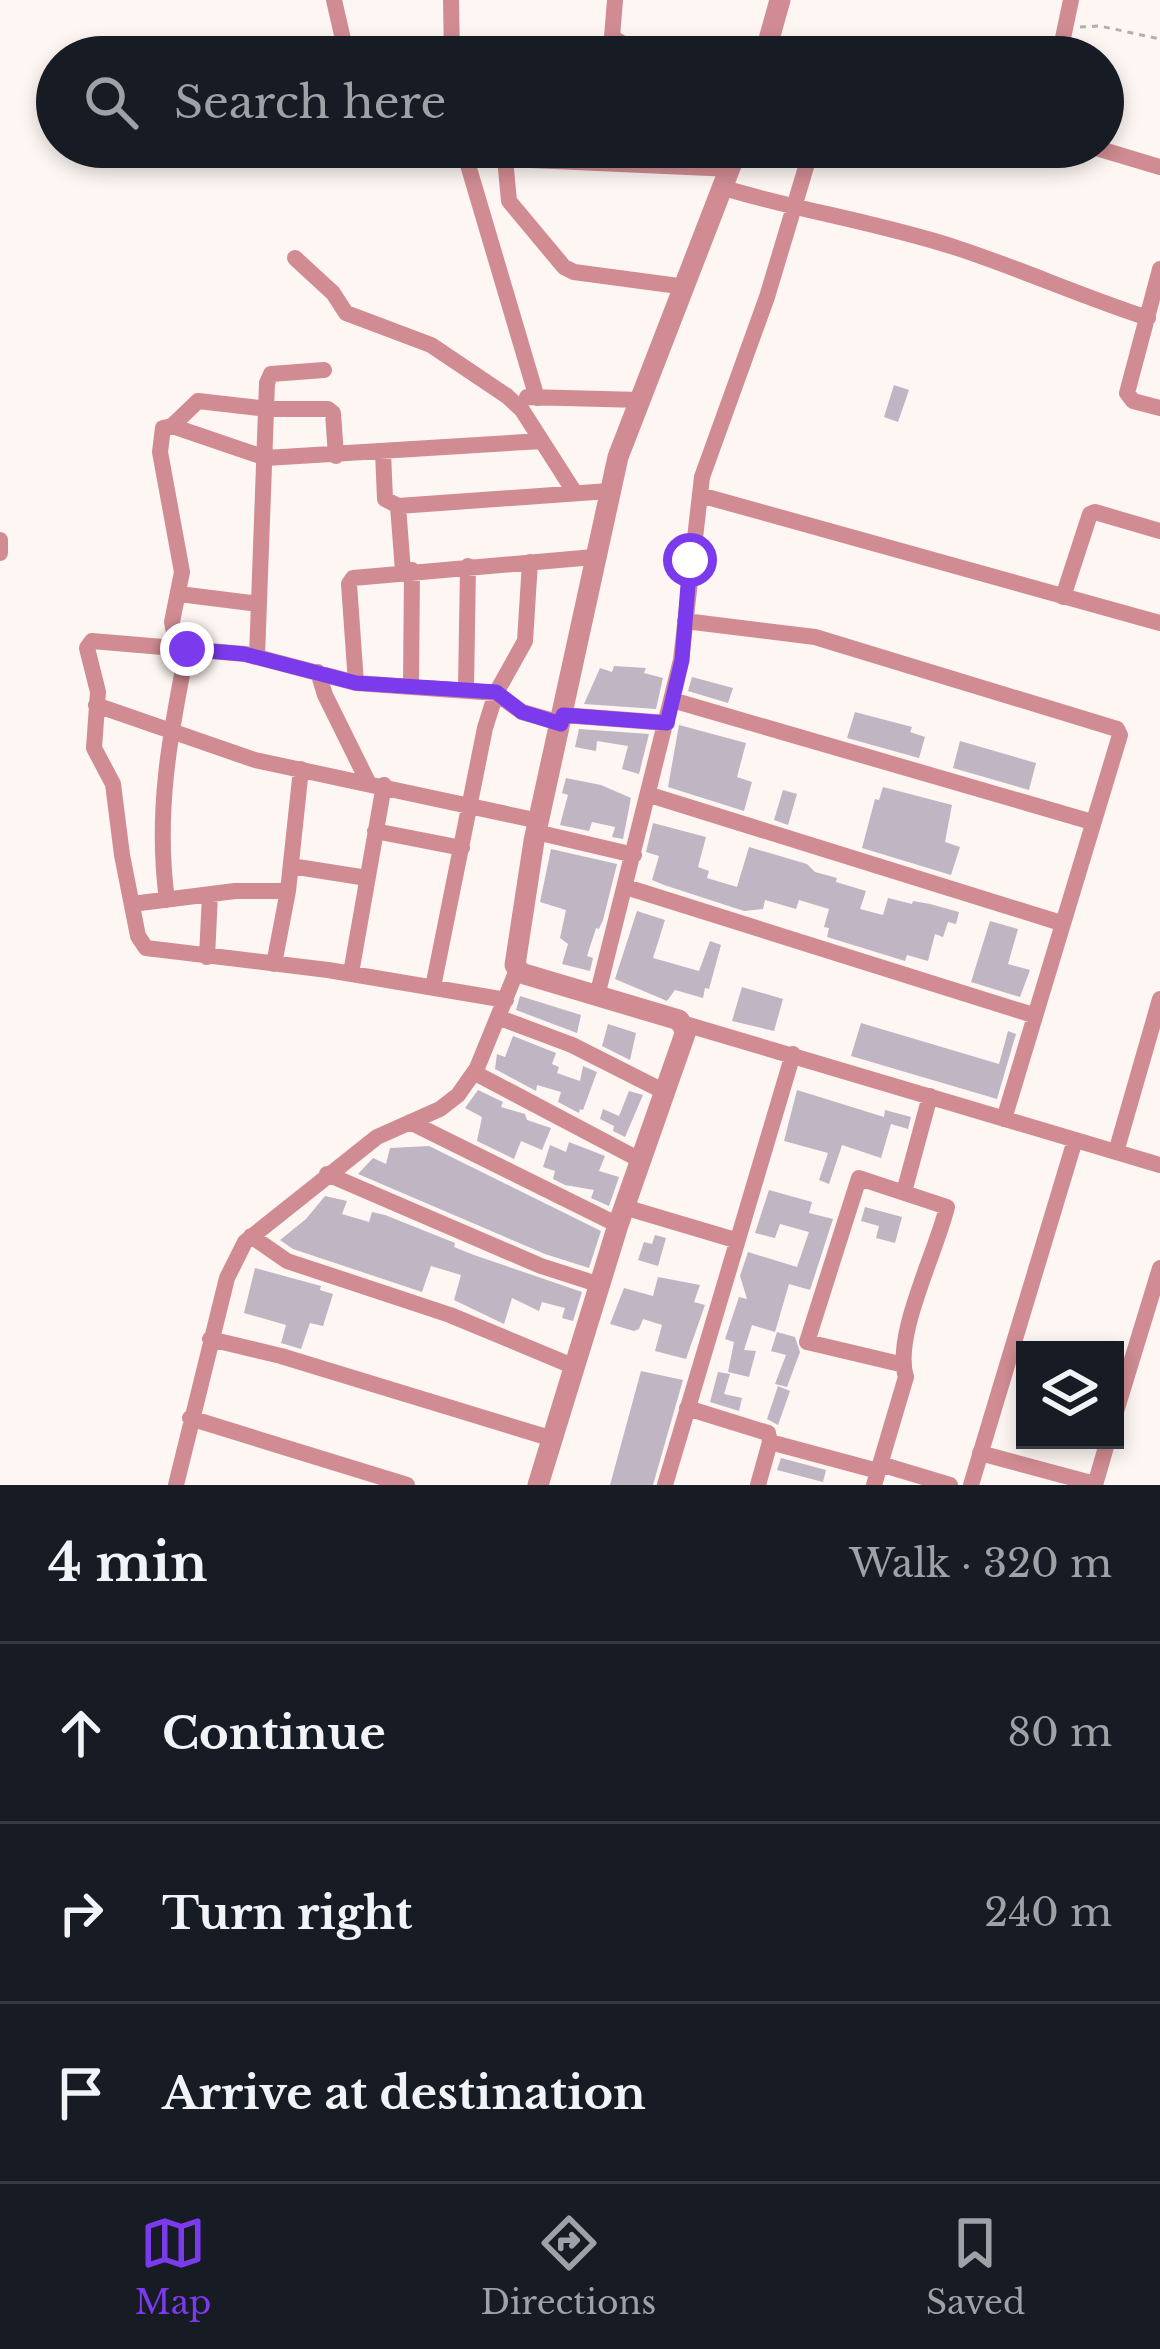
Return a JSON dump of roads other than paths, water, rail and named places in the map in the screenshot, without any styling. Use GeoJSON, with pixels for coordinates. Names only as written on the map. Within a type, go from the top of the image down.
{"type":"FeatureCollection","features":[{"type":"Feature","properties":{"kind":"street"},"geometry":{"type":"LineString","coordinates":[[334,0],[342,36]]}},
{"type":"Feature","properties":{"kind":"street"},"geometry":{"type":"LineString","coordinates":[[451,0],[451,36]]}},
{"type":"Feature","properties":{"kind":"street"},"geometry":{"type":"LineString","coordinates":[[612,36],[615,0]]}},
{"type":"Feature","properties":{"kind":"street"},"geometry":{"type":"LineString","coordinates":[[774,36],[780,0]]}},
{"type":"Feature","properties":{"kind":"street"},"geometry":{"type":"LineString","coordinates":[[1064,36],[1071,0]]}},
{"type":"Feature","properties":{"kind":"street"},"geometry":{"type":"LineString","coordinates":[[1124,156],[1160,167]]}},
{"type":"Feature","properties":{"kind":"street"},"geometry":{"type":"LineString","coordinates":[[469,168],[537,398]]}},
{"type":"Feature","properties":{"kind":"street"},"geometry":{"type":"LineString","coordinates":[[506,168],[509,201],[563,268],[686,287]]}},
{"type":"Feature","properties":{"kind":"street"},"geometry":{"type":"LineString","coordinates":[[669,168],[728,179],[793,209],[962,249],[1066,291],[1153,312]]}},
{"type":"Feature","properties":{"kind":"street"},"geometry":{"type":"LineString","coordinates":[[176,1485],[226,1278],[251,1236],[377,1137],[440,1109],[458,1095],[475,1072],[503,1009],[517,970],[538,826],[609,491],[731,168]]}},
{"type":"Feature","properties":{"kind":"street"},"geometry":{"type":"LineString","coordinates":[[597,995],[672,700],[707,458],[767,297],[806,168]]}},
{"type":"Feature","properties":{"kind":"street"},"geometry":{"type":"LineString","coordinates":[[295,258],[333,293],[346,314],[430,345],[508,396],[522,410],[575,494]]}},
{"type":"Feature","properties":{"kind":"street"},"geometry":{"type":"LineString","coordinates":[[1160,269],[1153,312],[1127,393],[1133,400],[1160,408]]}},
{"type":"Feature","properties":{"kind":"street"},"geometry":{"type":"LineString","coordinates":[[257,657],[267,383],[271,374],[323,370]]}},
{"type":"Feature","properties":{"kind":"street"},"geometry":{"type":"LineString","coordinates":[[508,396],[640,400]]}},
{"type":"Feature","properties":{"kind":"street"},"geometry":{"type":"LineString","coordinates":[[172,426],[198,401],[332,411],[336,456]]}},
{"type":"Feature","properties":{"kind":"street"},"geometry":{"type":"LineString","coordinates":[[167,900],[160,853],[161,795],[182,649],[172,622],[179,594],[180,553],[159,442],[163,428],[172,426],[266,458],[542,440]]}},
{"type":"Feature","properties":{"kind":"street"},"geometry":{"type":"LineString","coordinates":[[383,452],[386,499],[398,506],[609,491]]}},
{"type":"Feature","properties":{"kind":"street"},"geometry":{"type":"LineString","coordinates":[[700,495],[1160,623]]}},
{"type":"Feature","properties":{"kind":"street"},"geometry":{"type":"LineString","coordinates":[[398,506],[407,571],[411,685]]}},
{"type":"Feature","properties":{"kind":"street"},"geometry":{"type":"LineString","coordinates":[[1064,596],[1090,514],[1160,531]]}},
{"type":"Feature","properties":{"kind":"street"},"geometry":{"type":"LineString","coordinates":[[0,540],[0,553]]}},
{"type":"Feature","properties":{"kind":"street"},"geometry":{"type":"LineString","coordinates":[[356,683],[349,584],[361,574],[593,557]]}},
{"type":"Feature","properties":{"kind":"street"},"geometry":{"type":"LineString","coordinates":[[434,987],[485,728],[496,692],[525,641],[530,562]]}},
{"type":"Feature","properties":{"kind":"street"},"geometry":{"type":"LineString","coordinates":[[466,688],[468,566]]}},
{"type":"Feature","properties":{"kind":"street"},"geometry":{"type":"LineString","coordinates":[[179,594],[260,604]]}},
{"type":"Feature","properties":{"kind":"street"},"geometry":{"type":"LineString","coordinates":[[685,621],[814,637],[1113,724],[1120,735],[1004,1119]]}},
{"type":"Feature","properties":{"kind":"street"},"geometry":{"type":"LineString","coordinates":[[664,1092],[503,1009],[434,987],[146,948],[138,936],[115,795],[94,748],[96,677],[87,648],[92,641],[257,657],[356,683],[496,692],[522,712],[562,719],[667,723]]}},
{"type":"Feature","properties":{"kind":"street"},"geometry":{"type":"LineString","coordinates":[[318,673],[325,695],[376,784],[375,831],[351,974]]}},
{"type":"Feature","properties":{"kind":"street"},"geometry":{"type":"LineString","coordinates":[[672,700],[1092,822]]}},
{"type":"Feature","properties":{"kind":"street"},"geometry":{"type":"LineString","coordinates":[[96,705],[232,754],[376,784],[634,855]]}},
{"type":"Feature","properties":{"kind":"street"},"geometry":{"type":"LineString","coordinates":[[274,964],[288,892],[301,769]]}},
{"type":"Feature","properties":{"kind":"street"},"geometry":{"type":"LineString","coordinates":[[650,795],[1061,922]]}},
{"type":"Feature","properties":{"kind":"street"},"geometry":{"type":"LineString","coordinates":[[375,831],[462,848]]}},
{"type":"Feature","properties":{"kind":"street"},"geometry":{"type":"LineString","coordinates":[[291,866],[367,878]]}},
{"type":"Feature","properties":{"kind":"street"},"geometry":{"type":"LineString","coordinates":[[626,887],[1033,1016]]}},
{"type":"Feature","properties":{"kind":"street"},"geometry":{"type":"LineString","coordinates":[[132,904],[288,892]]}},
{"type":"Feature","properties":{"kind":"street"},"geometry":{"type":"LineString","coordinates":[[207,957],[210,895]]}},
{"type":"Feature","properties":{"kind":"street"},"geometry":{"type":"LineString","coordinates":[[517,970],[1160,1165]]}},
{"type":"Feature","properties":{"kind":"street"},"geometry":{"type":"LineString","coordinates":[[1117,1152],[1152,1058],[1160,999]]}},
{"type":"Feature","properties":{"kind":"street"},"geometry":{"type":"LineString","coordinates":[[538,1485],[685,1024]]}},
{"type":"Feature","properties":{"kind":"street"},"geometry":{"type":"LineString","coordinates":[[665,1485],[793,1054]]}},
{"type":"Feature","properties":{"kind":"street"},"geometry":{"type":"LineString","coordinates":[[475,1072],[640,1160]]}},
{"type":"Feature","properties":{"kind":"street"},"geometry":{"type":"LineString","coordinates":[[904,1192],[930,1096]]}},
{"type":"Feature","properties":{"kind":"street"},"geometry":{"type":"LineString","coordinates":[[410,1123],[621,1216],[735,1240]]}},
{"type":"Feature","properties":{"kind":"street"},"geometry":{"type":"LineString","coordinates":[[971,1485],[1075,1140]]}},
{"type":"Feature","properties":{"kind":"street"},"geometry":{"type":"LineString","coordinates":[[327,1174],[541,1266],[600,1285]]}},
{"type":"Feature","properties":{"kind":"street"},"geometry":{"type":"LineString","coordinates":[[878,1473],[906,1377],[900,1364],[947,1209],[945,1204],[857,1180],[807,1342],[900,1364]]}},
{"type":"Feature","properties":{"kind":"street"},"geometry":{"type":"LineString","coordinates":[[251,1236],[287,1261],[449,1315],[575,1367]]}},
{"type":"Feature","properties":{"kind":"street"},"geometry":{"type":"LineString","coordinates":[[1124,1386],[1160,1268]]}},
{"type":"Feature","properties":{"kind":"street"},"geometry":{"type":"LineString","coordinates":[[210,1339],[553,1439]]}},
{"type":"Feature","properties":{"kind":"street"},"geometry":{"type":"LineString","coordinates":[[687,1408],[768,1433],[770,1442],[758,1485]]}},
{"type":"Feature","properties":{"kind":"street"},"geometry":{"type":"LineString","coordinates":[[190,1418],[407,1485]]}},
{"type":"Feature","properties":{"kind":"street"},"geometry":{"type":"LineString","coordinates":[[770,1442],[878,1473],[950,1485]]}},
{"type":"Feature","properties":{"kind":"street"},"geometry":{"type":"LineString","coordinates":[[980,1453],[1095,1485],[1105,1449]]}}]}
